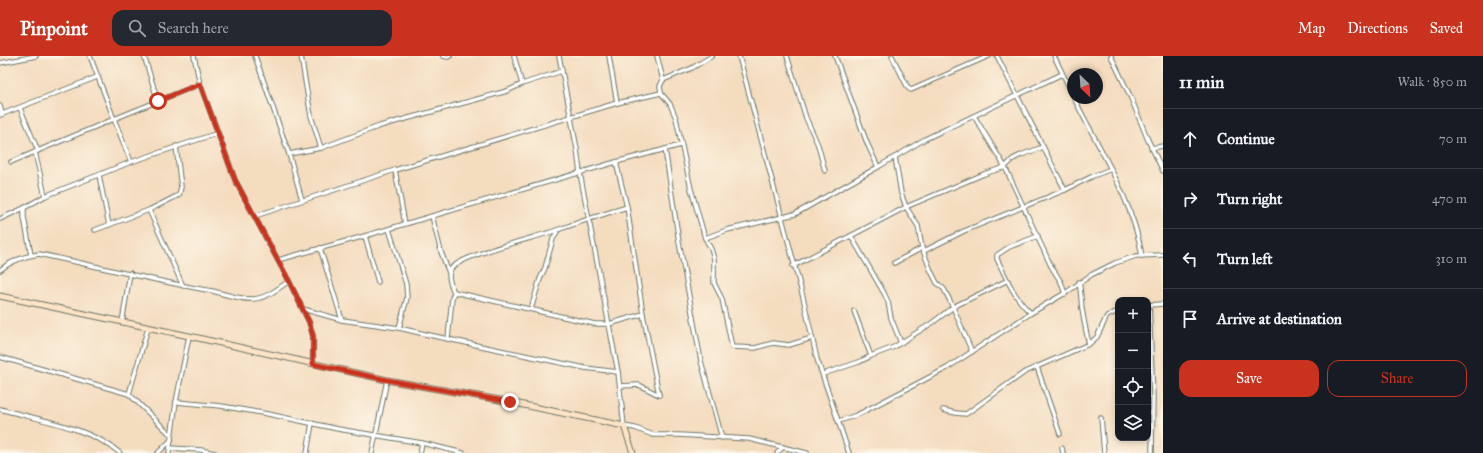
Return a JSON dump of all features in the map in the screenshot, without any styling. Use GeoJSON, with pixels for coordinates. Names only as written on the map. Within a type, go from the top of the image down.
{"type":"FeatureCollection","features":[{"type":"Feature","properties":{"kind":"street"},"geometry":{"type":"LineString","coordinates":[[0,63],[36,56]]}},
{"type":"Feature","properties":{"kind":"street"},"geometry":{"type":"LineString","coordinates":[[90,56],[131,162]]}},
{"type":"Feature","properties":{"kind":"street"},"geometry":{"type":"LineString","coordinates":[[144,56],[158,101]]}},
{"type":"Feature","properties":{"kind":"street"},"geometry":{"type":"LineString","coordinates":[[195,56],[200,84],[235,180],[304,309],[313,336],[313,364]]}},
{"type":"Feature","properties":{"kind":"street"},"geometry":{"type":"LineString","coordinates":[[255,56],[302,200]]}},
{"type":"Feature","properties":{"kind":"street"},"geometry":{"type":"LineString","coordinates":[[301,56],[311,116],[320,148]]}},
{"type":"Feature","properties":{"kind":"street"},"geometry":{"type":"LineString","coordinates":[[443,56],[450,56]]}},
{"type":"Feature","properties":{"kind":"street"},"geometry":{"type":"LineString","coordinates":[[514,56],[522,84]]}},
{"type":"Feature","properties":{"kind":"street"},"geometry":{"type":"LineString","coordinates":[[559,56],[588,219],[618,372],[624,426],[633,453]]}},
{"type":"Feature","properties":{"kind":"street"},"geometry":{"type":"LineString","coordinates":[[609,56],[617,103]]}},
{"type":"Feature","properties":{"kind":"street"},"geometry":{"type":"LineString","coordinates":[[657,56],[663,80],[660,86],[661,92],[673,111],[691,189],[705,238],[711,249],[714,260],[714,283],[722,299],[732,347],[755,348],[773,344],[789,345],[812,338]]}},
{"type":"Feature","properties":{"kind":"street"},"geometry":{"type":"LineString","coordinates":[[663,80],[692,68],[712,56]]}},
{"type":"Feature","properties":{"kind":"street"},"geometry":{"type":"LineString","coordinates":[[739,56],[782,218],[793,266],[803,298],[812,338],[849,453]]}},
{"type":"Feature","properties":{"kind":"street"},"geometry":{"type":"LineString","coordinates":[[787,56],[808,122],[818,145],[825,171]]}},
{"type":"Feature","properties":{"kind":"street"},"geometry":{"type":"LineString","coordinates":[[835,56],[867,143],[878,166]]}},
{"type":"Feature","properties":{"kind":"street"},"geometry":{"type":"LineString","coordinates":[[892,56],[908,88],[911,90],[989,56]]}},
{"type":"Feature","properties":{"kind":"street"},"geometry":{"type":"LineString","coordinates":[[997,56],[1065,190]]}},
{"type":"Feature","properties":{"kind":"street"},"geometry":{"type":"LineString","coordinates":[[1054,56],[1067,84]]}},
{"type":"Feature","properties":{"kind":"street"},"geometry":{"type":"LineString","coordinates":[[1111,56],[1131,98],[1151,148],[1163,171]]}},
{"type":"Feature","properties":{"kind":"street"},"geometry":{"type":"LineString","coordinates":[[288,154],[320,148],[380,126],[507,91],[522,84],[562,71]]}},
{"type":"Feature","properties":{"kind":"street"},"geometry":{"type":"LineString","coordinates":[[705,238],[727,230],[782,218],[806,209],[839,188],[925,139],[1062,74]]}},
{"type":"Feature","properties":{"kind":"street"},"geometry":{"type":"LineString","coordinates":[[0,106],[1,115],[97,77]]}},
{"type":"Feature","properties":{"kind":"street"},"geometry":{"type":"LineString","coordinates":[[11,162],[200,84]]}},
{"type":"Feature","properties":{"kind":"street"},"geometry":{"type":"LineString","coordinates":[[255,216],[395,170],[617,103],[661,92]]}},
{"type":"Feature","properties":{"kind":"street"},"geometry":{"type":"LineString","coordinates":[[1077,104],[1111,169],[1135,223],[1142,256]]}},
{"type":"Feature","properties":{"kind":"street"},"geometry":{"type":"LineString","coordinates":[[20,108],[37,152],[45,196]]}},
{"type":"Feature","properties":{"kind":"street"},"geometry":{"type":"LineString","coordinates":[[974,116],[1005,167],[1051,266],[1061,282],[1065,294]]}},
{"type":"Feature","properties":{"kind":"street"},"geometry":{"type":"LineString","coordinates":[[0,219],[45,196],[131,162],[218,133]]}},
{"type":"Feature","properties":{"kind":"street"},"geometry":{"type":"LineString","coordinates":[[278,260],[616,162],[681,145]]}},
{"type":"Feature","properties":{"kind":"street"},"geometry":{"type":"LineString","coordinates":[[95,230],[149,210],[179,195],[181,188],[176,146]]}},
{"type":"Feature","properties":{"kind":"street"},"geometry":{"type":"LineString","coordinates":[[1151,148],[1163,146]]}},
{"type":"Feature","properties":{"kind":"street"},"geometry":{"type":"LineString","coordinates":[[793,266],[906,207],[984,174],[1005,167],[1013,159],[1043,147]]}},
{"type":"Feature","properties":{"kind":"street"},"geometry":{"type":"LineString","coordinates":[[665,149],[679,242],[701,361],[722,438]]}},
{"type":"Feature","properties":{"kind":"street"},"geometry":{"type":"LineString","coordinates":[[895,157],[901,193],[906,207],[918,226],[923,250],[934,278],[944,289],[972,352]]}},
{"type":"Feature","properties":{"kind":"street"},"geometry":{"type":"LineString","coordinates":[[616,162],[627,207],[644,314],[659,394],[639,384],[620,386]]}},
{"type":"Feature","properties":{"kind":"street"},"geometry":{"type":"LineString","coordinates":[[894,263],[964,231],[1065,190],[1111,169]]}},
{"type":"Feature","properties":{"kind":"street"},"geometry":{"type":"LineString","coordinates":[[395,170],[405,224]]}},
{"type":"Feature","properties":{"kind":"street"},"geometry":{"type":"LineString","coordinates":[[99,175],[110,225]]}},
{"type":"Feature","properties":{"kind":"street"},"geometry":{"type":"LineString","coordinates":[[449,274],[450,270],[455,265],[475,255],[627,207]]}},
{"type":"Feature","properties":{"kind":"street"},"geometry":{"type":"LineString","coordinates":[[24,208],[24,221],[31,255]]}},
{"type":"Feature","properties":{"kind":"street"},"geometry":{"type":"LineString","coordinates":[[149,210],[184,286]]}},
{"type":"Feature","properties":{"kind":"street"},"geometry":{"type":"LineString","coordinates":[[432,216],[441,252],[454,292],[452,298],[448,339]]}},
{"type":"Feature","properties":{"kind":"street"},"geometry":{"type":"LineString","coordinates":[[389,229],[406,284],[407,298],[399,328]]}},
{"type":"Feature","properties":{"kind":"street"},"geometry":{"type":"LineString","coordinates":[[531,309],[553,239],[558,230]]}},
{"type":"Feature","properties":{"kind":"street"},"geometry":{"type":"LineString","coordinates":[[365,236],[378,282]]}},
{"type":"Feature","properties":{"kind":"street"},"geometry":{"type":"LineString","coordinates":[[852,236],[884,293],[888,302],[891,318],[901,343]]}},
{"type":"Feature","properties":{"kind":"street"},"geometry":{"type":"LineString","coordinates":[[1031,313],[1022,304],[997,259],[997,255],[1009,247],[1038,236]]}},
{"type":"Feature","properties":{"kind":"street"},"geometry":{"type":"LineString","coordinates":[[320,248],[342,320]]}},
{"type":"Feature","properties":{"kind":"street"},"geometry":{"type":"LineString","coordinates":[[0,270],[7,265],[31,255],[39,254],[243,299],[262,298],[289,281]]}},
{"type":"Feature","properties":{"kind":"street"},"geometry":{"type":"LineString","coordinates":[[839,421],[857,415],[947,368],[1031,313],[1065,294],[1079,282],[1118,261],[1129,257],[1163,255]]}},
{"type":"Feature","properties":{"kind":"street"},"geometry":{"type":"LineString","coordinates":[[122,323],[130,274]]}},
{"type":"Feature","properties":{"kind":"street"},"geometry":{"type":"LineString","coordinates":[[823,374],[859,362],[901,343],[953,307],[1008,280]]}},
{"type":"Feature","properties":{"kind":"street"},"geometry":{"type":"LineString","coordinates":[[1079,282],[1082,295],[1085,328],[1089,344]]}},
{"type":"Feature","properties":{"kind":"street"},"geometry":{"type":"LineString","coordinates":[[454,292],[588,322],[609,324],[644,314]]}},
{"type":"Feature","properties":{"kind":"street"},"geometry":{"type":"LineString","coordinates":[[0,296],[387,380],[500,400],[635,428],[653,435],[749,439],[807,453]]}},
{"type":"Feature","properties":{"kind":"street"},"geometry":{"type":"LineString","coordinates":[[1151,305],[1163,304]]}},
{"type":"Feature","properties":{"kind":"street"},"geometry":{"type":"LineString","coordinates":[[304,309],[342,320],[399,328],[585,368],[618,372]]}},
{"type":"Feature","properties":{"kind":"street"},"geometry":{"type":"LineString","coordinates":[[854,311],[871,356]]}},
{"type":"Feature","properties":{"kind":"street"},"geometry":{"type":"LineString","coordinates":[[943,410],[966,414],[1020,375],[1089,344],[1097,337],[1107,316],[1115,312]]}},
{"type":"Feature","properties":{"kind":"street"},"geometry":{"type":"LineString","coordinates":[[129,394],[148,328]]}},
{"type":"Feature","properties":{"kind":"street"},"geometry":{"type":"LineString","coordinates":[[1150,333],[1153,396],[1152,453]]}},
{"type":"Feature","properties":{"kind":"street"},"geometry":{"type":"LineString","coordinates":[[169,453],[176,402],[189,336]]}},
{"type":"Feature","properties":{"kind":"street"},"geometry":{"type":"LineString","coordinates":[[0,357],[129,394],[171,438]]}},
{"type":"Feature","properties":{"kind":"street"},"geometry":{"type":"LineString","coordinates":[[1037,367],[1060,434]]}},
{"type":"Feature","properties":{"kind":"street"},"geometry":{"type":"LineString","coordinates":[[372,453],[374,436],[387,380]]}},
{"type":"Feature","properties":{"kind":"street"},"geometry":{"type":"LineString","coordinates":[[176,402],[221,406],[374,436],[422,443],[463,453]]}},
{"type":"Feature","properties":{"kind":"street"},"geometry":{"type":"LineString","coordinates":[[0,409],[87,433],[107,443],[120,453]]}},
{"type":"Feature","properties":{"kind":"street"},"geometry":{"type":"LineString","coordinates":[[1101,418],[1104,453]]}},
{"type":"Feature","properties":{"kind":"street"},"geometry":{"type":"LineString","coordinates":[[307,453],[312,423]]}},
{"type":"Feature","properties":{"kind":"street"},"geometry":{"type":"LineString","coordinates":[[158,453],[171,438]]}},
{"type":"Feature","properties":{"kind":"street"},"geometry":{"type":"LineString","coordinates":[[420,453],[422,443]]}},
{"type":"Feature","properties":{"kind":"street"},"geometry":{"type":"LineString","coordinates":[[777,453],[783,447]]}},
{"type":"Feature","properties":{"kind":"street"},"geometry":{"type":"LineString","coordinates":[[170,448],[201,450],[215,453]]}},
{"type":"Feature","properties":{"kind":"route"},"geometry":{"type":"LineString","coordinates":[[158,101],[200,84],[235,180],[304,309],[313,336],[313,364],[387,380],[510,402]]}}]}
